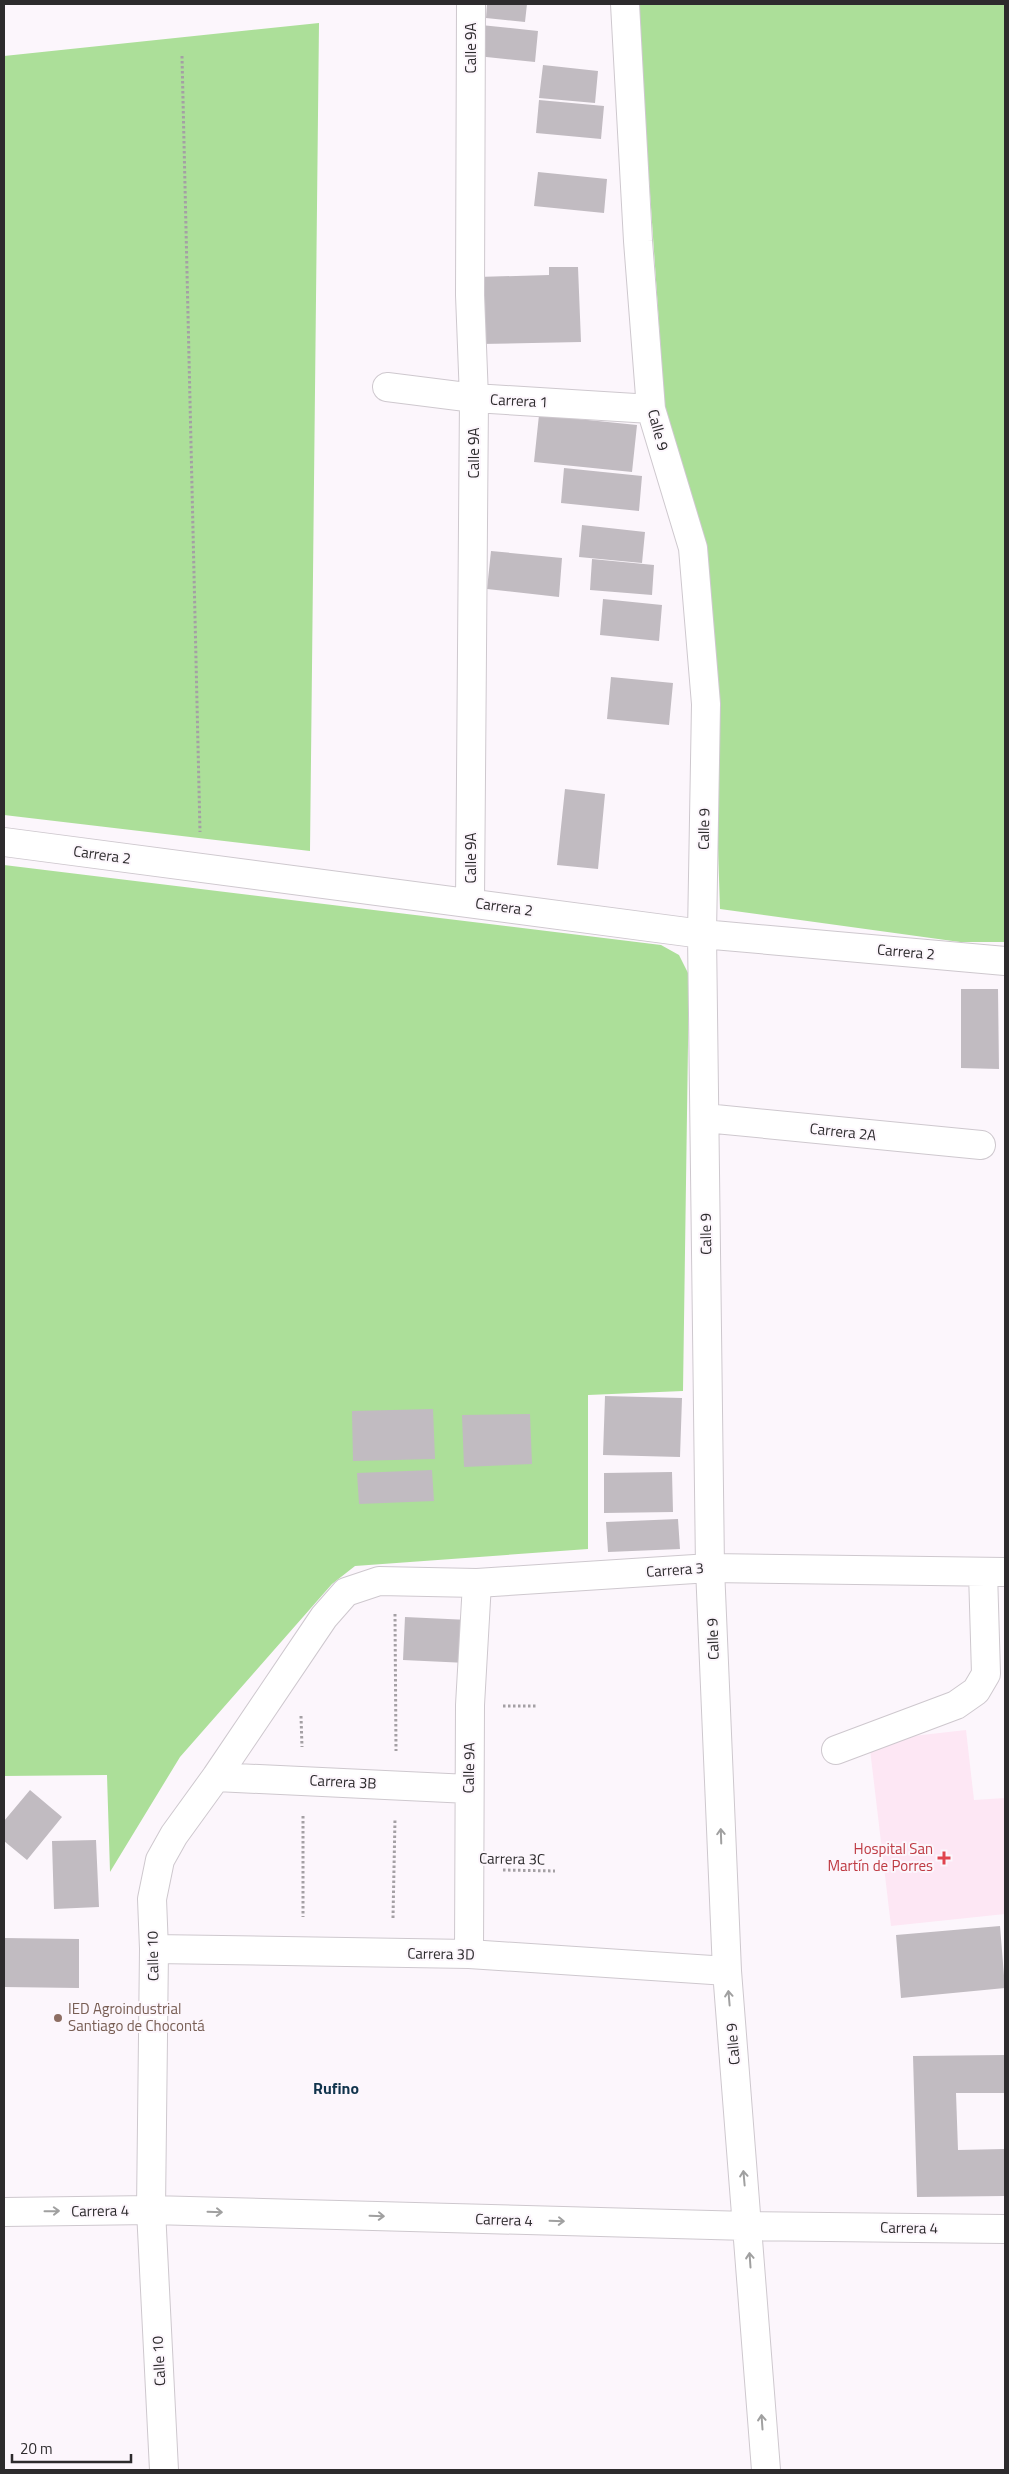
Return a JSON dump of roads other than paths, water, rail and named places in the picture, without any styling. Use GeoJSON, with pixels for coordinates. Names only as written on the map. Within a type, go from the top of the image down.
{"type":"FeatureCollection","features":[{"type":"Feature","properties":{"kind":"street","name":"Calle 9A"},"geometry":{"type":"LineString","coordinates":[[470,902],[474,398],[470,295],[471,4]]}},
{"type":"Feature","properties":{"kind":"street","name":"Calle 9"},"geometry":{"type":"LineString","coordinates":[[626,4],[638,241],[651,409],[693,548],[706,704],[702,934],[710,1568],[727,1971],[766,2470]]}},
{"type":"Feature","properties":{"kind":"street","name":"Carrera 1"},"geometry":{"type":"LineString","coordinates":[[387,387],[474,398],[651,409]]}},
{"type":"Feature","properties":{"kind":"street","name":"Carrera 2"},"geometry":{"type":"LineString","coordinates":[[4,842],[702,934],[1005,961]]}},
{"type":"Feature","properties":{"kind":"street","name":"Carrera 2A"},"geometry":{"type":"LineString","coordinates":[[704,1118],[981,1146]]}},
{"type":"Feature","properties":{"kind":"street","name":"Carrera 3"},"geometry":{"type":"LineString","coordinates":[[346,1592],[379,1581],[477,1583],[710,1568],[994,1572]]}},
{"type":"Feature","properties":{"kind":"street"},"geometry":{"type":"LineString","coordinates":[[836,1750],[956,1705],[976,1691],[986,1674],[994,1572]]}},
{"type":"Feature","properties":{"kind":"street","name":"Calle 9A"},"geometry":{"type":"LineString","coordinates":[[469,1954],[470,1706],[477,1583]]}},
{"type":"Feature","properties":{"kind":"street","name":"Calle 10"},"geometry":{"type":"LineString","coordinates":[[164,2470],[151,2210],[154,1949],[152,1899],[160,1860],[174,1835],[324,1617],[346,1592]]}},
{"type":"Feature","properties":{"kind":"street","name":"Carrera 3B"},"geometry":{"type":"LineString","coordinates":[[216,1776],[469,1789]]}},
{"type":"Feature","properties":{"kind":"street","name":"Carrera 3D"},"geometry":{"type":"LineString","coordinates":[[154,1949],[469,1954],[727,1971]]}},
{"type":"Feature","properties":{"kind":"street","name":"Carrera 4"},"geometry":{"type":"LineString","coordinates":[[4,2212],[151,2210],[748,2226],[1005,2229]]}},
{"type":"Feature","properties":{"kind":"place","name":"Hospital San Martín de Porres"},"geometry":{"type":"Point","coordinates":[944,1858]}},
{"type":"Feature","properties":{"kind":"place","name":"IED Agroindustrial Santiago de Chocontá"},"geometry":{"type":"Point","coordinates":[58,2018]}},
{"type":"Feature","properties":{"kind":"district","name":"Rufino"},"geometry":{"type":"Point","coordinates":[336,2088]}}]}
